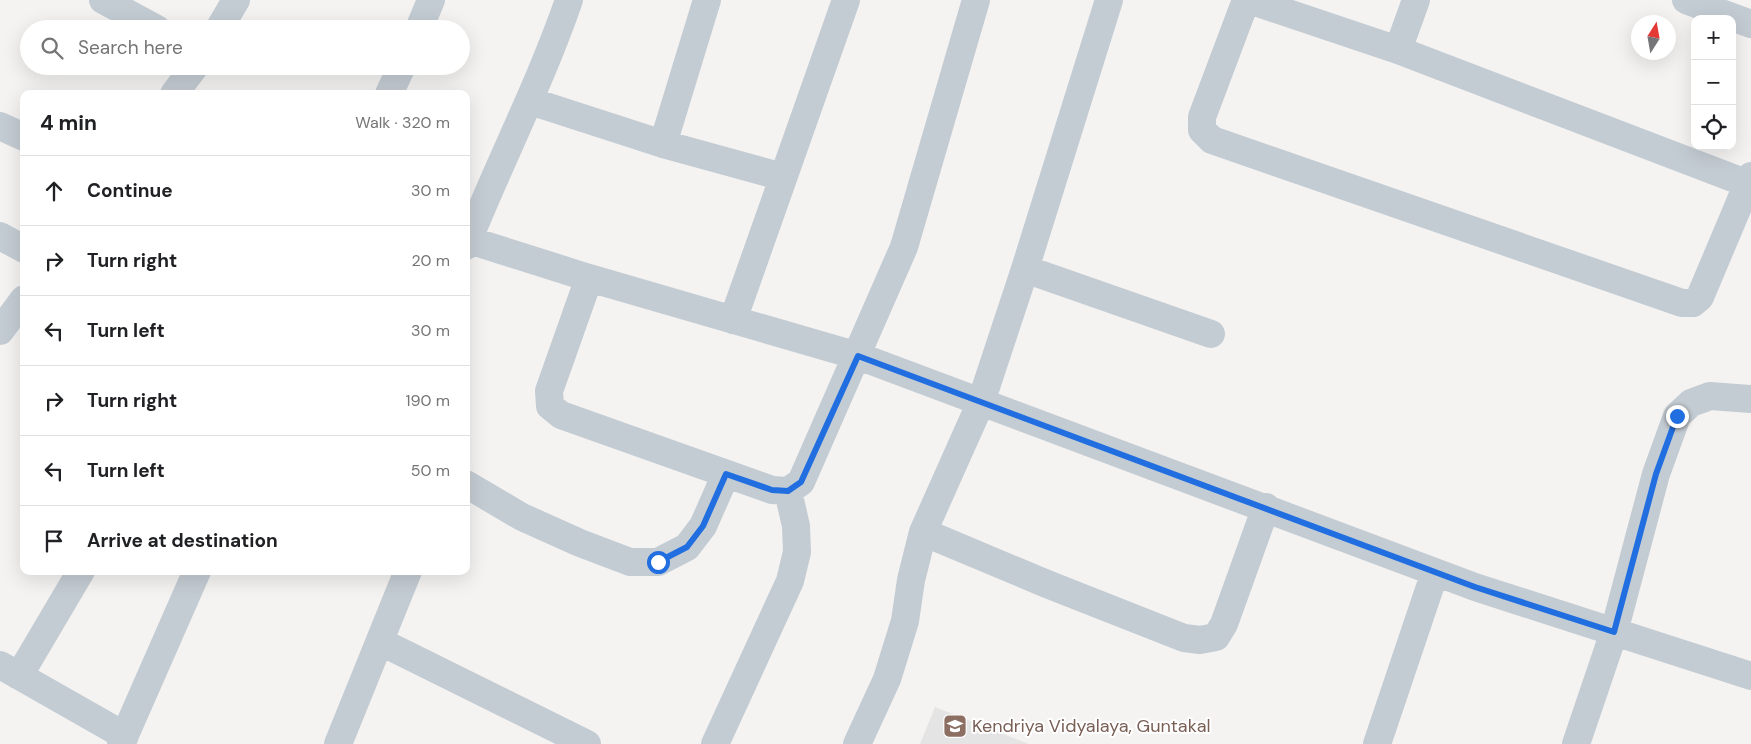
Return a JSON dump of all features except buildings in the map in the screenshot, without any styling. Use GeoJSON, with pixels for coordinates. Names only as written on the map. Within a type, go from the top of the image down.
{"type":"FeatureCollection","features":[{"type":"Feature","properties":{"kind":"street"},"geometry":{"type":"LineString","coordinates":[[104,0],[141,20]]}},
{"type":"Feature","properties":{"kind":"street"},"geometry":{"type":"LineString","coordinates":[[224,20],[236,0]]}},
{"type":"Feature","properties":{"kind":"street"},"geometry":{"type":"LineString","coordinates":[[422,20],[431,0]]}},
{"type":"Feature","properties":{"kind":"street"},"geometry":{"type":"LineString","coordinates":[[470,235],[530,101],[568,0]]}},
{"type":"Feature","properties":{"kind":"street"},"geometry":{"type":"LineString","coordinates":[[663,144],[707,0]]}},
{"type":"Feature","properties":{"kind":"street"},"geometry":{"type":"LineString","coordinates":[[733,320],[846,0]]}},
{"type":"Feature","properties":{"kind":"street"},"geometry":{"type":"LineString","coordinates":[[589,278],[549,391],[550,406],[561,416],[772,490],[788,491],[801,482],[858,356],[904,247],[976,0]]}},
{"type":"Feature","properties":{"kind":"street"},"geometry":{"type":"LineString","coordinates":[[857,744],[887,678],[904,621],[911,580],[923,532],[981,402],[1110,0]]}},
{"type":"Feature","properties":{"kind":"street"},"geometry":{"type":"LineString","coordinates":[[1248,0],[1277,4],[1750,182],[1700,297],[1694,303],[1682,303],[1212,140],[1202,130],[1202,117],[1248,0]]}},
{"type":"Feature","properties":{"kind":"street"},"geometry":{"type":"LineString","coordinates":[[1398,50],[1416,0]]}},
{"type":"Feature","properties":{"kind":"street"},"geometry":{"type":"LineString","coordinates":[[1686,0],[1751,24]]}},
{"type":"Feature","properties":{"kind":"street"},"geometry":{"type":"LineString","coordinates":[[177,90],[188,75]]}},
{"type":"Feature","properties":{"kind":"street"},"geometry":{"type":"LineString","coordinates":[[391,90],[398,75]]}},
{"type":"Feature","properties":{"kind":"street"},"geometry":{"type":"LineString","coordinates":[[530,101],[663,144],[783,177]]}},
{"type":"Feature","properties":{"kind":"street"},"geometry":{"type":"LineString","coordinates":[[0,126],[20,135]]}},
{"type":"Feature","properties":{"kind":"street"},"geometry":{"type":"LineString","coordinates":[[0,236],[20,247]]}},
{"type":"Feature","properties":{"kind":"street"},"geometry":{"type":"LineString","coordinates":[[470,243],[858,356],[1266,507],[1435,572],[1751,676]]}},
{"type":"Feature","properties":{"kind":"street"},"geometry":{"type":"LineString","coordinates":[[1025,269],[1211,334]]}},
{"type":"Feature","properties":{"kind":"street"},"geometry":{"type":"LineString","coordinates":[[1576,744],[1614,632],[1656,474],[1677,416],[1691,403],[1710,396],[1751,399]]}},
{"type":"Feature","properties":{"kind":"street"},"geometry":{"type":"LineString","coordinates":[[470,486],[522,517],[580,543],[630,562],[658,562],[687,547],[698,533],[703,526],[726,474]]}},
{"type":"Feature","properties":{"kind":"street"},"geometry":{"type":"LineString","coordinates":[[716,744],[790,581],[797,552],[796,526],[788,491]]}},
{"type":"Feature","properties":{"kind":"street"},"geometry":{"type":"LineString","coordinates":[[923,532],[1046,584],[1184,638],[1200,640],[1216,637],[1224,624],[1266,507]]}},
{"type":"Feature","properties":{"kind":"street"},"geometry":{"type":"LineString","coordinates":[[1377,744],[1435,572]]}},
{"type":"Feature","properties":{"kind":"street"},"geometry":{"type":"LineString","coordinates":[[78,575],[9,671],[123,740],[195,575]]}},
{"type":"Feature","properties":{"kind":"street"},"geometry":{"type":"LineString","coordinates":[[338,744],[381,642],[406,575]]}},
{"type":"Feature","properties":{"kind":"street"},"geometry":{"type":"LineString","coordinates":[[381,642],[587,744]]}},
{"type":"Feature","properties":{"kind":"shaded area","name":"Kendriya Vidyalaya, Guntakal"},"geometry":{"type":"Polygon","coordinates":[[[935,707],[1029,744],[920,744],[935,707]]]}},
{"type":"Feature","properties":{"kind":"place","name":"Kendriya Vidyalaya, Guntakal"},"geometry":{"type":"Point","coordinates":[955,726]}},
{"type":"Feature","properties":{"kind":"route"},"geometry":{"type":"LineString","coordinates":[[658,562],[687,547],[703,526],[726,474],[772,490],[788,491],[801,482],[858,356],[1266,507],[1475,587],[1614,632],[1656,474],[1677,416]]}}]}
